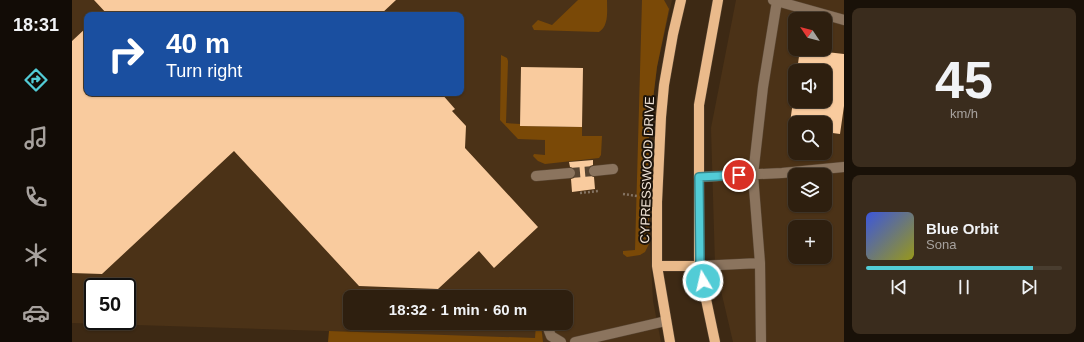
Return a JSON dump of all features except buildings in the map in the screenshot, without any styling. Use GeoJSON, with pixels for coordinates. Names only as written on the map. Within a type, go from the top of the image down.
{"type":"FeatureCollection","features":[{"type":"Feature","properties":{"kind":"main road","name":"CYPRESSWOOD DRIVE"},"geometry":{"type":"LineString","coordinates":[[670,342],[657,266],[657,202],[664,85],[681,0]]}},
{"type":"Feature","properties":{"kind":"main road"},"geometry":{"type":"LineString","coordinates":[[715,342],[700,266],[699,177],[700,105],[718,0]]}},
{"type":"Feature","properties":{"kind":"main road"},"geometry":{"type":"LineString","coordinates":[[657,266],[700,266]]}},
{"type":"Feature","properties":{"kind":"lane"},"geometry":{"type":"LineString","coordinates":[[761,342],[760,263],[752,175],[775,1],[844,20]]}},
{"type":"Feature","properties":{"kind":"lane"},"geometry":{"type":"LineString","coordinates":[[699,177],[752,175],[844,167]]}},
{"type":"Feature","properties":{"kind":"lane"},"geometry":{"type":"LineString","coordinates":[[594,170],[613,169]]}},
{"type":"Feature","properties":{"kind":"lane"},"geometry":{"type":"LineString","coordinates":[[536,176],[570,173]]}},
{"type":"Feature","properties":{"kind":"lane"},"geometry":{"type":"LineString","coordinates":[[700,266],[760,263]]}},
{"type":"Feature","properties":{"kind":"lane"},"geometry":{"type":"LineString","coordinates":[[575,342],[666,321]]}},
{"type":"Feature","properties":{"kind":"lane"},"geometry":{"type":"LineString","coordinates":[[549,330],[551,336],[561,342]]}},
{"type":"Feature","properties":{"kind":"path"},"geometry":{"type":"LineString","coordinates":[[580,193],[599,191]]}},
{"type":"Feature","properties":{"kind":"path"},"geometry":{"type":"LineString","coordinates":[[623,194],[637,196]]}},
{"type":"Feature","properties":{"kind":"shaded area"},"geometry":{"type":"Polygon","coordinates":[[[72,0],[672,0],[657,67],[649,132],[648,199],[653,301],[661,342],[396,342],[388,333],[136,325],[136,278],[84,278],[84,323],[72,323],[72,0]]]}},
{"type":"Feature","properties":{"kind":"shaded area"},"geometry":{"type":"Polygon","coordinates":[[[578,0],[607,0],[606,22],[599,32],[534,30],[532,26],[538,20],[552,25],[578,0]]]}},
{"type":"Feature","properties":{"kind":"shaded area"},"geometry":{"type":"Polygon","coordinates":[[[642,0],[664,0],[669,9],[657,67],[649,132],[648,199],[650,242],[645,252],[640,255],[627,257],[623,254],[623,251],[635,250],[642,0]]]}},
{"type":"Feature","properties":{"kind":"shaded area"},"geometry":{"type":"Polygon","coordinates":[[[736,0],[844,0],[844,342],[733,342],[715,265],[711,128],[736,0]]]}},
{"type":"Feature","properties":{"kind":"shaded area"},"geometry":{"type":"Polygon","coordinates":[[[501,55],[507,58],[508,61],[506,123],[520,124],[520,126],[582,127],[582,136],[602,136],[601,155],[599,158],[545,164],[538,161],[533,156],[534,154],[545,155],[545,140],[518,139],[500,120],[501,55]]]}},
{"type":"Feature","properties":{"kind":"shaded area"},"geometry":{"type":"Polygon","coordinates":[[[536,330],[542,330],[543,342],[328,342],[329,331],[535,338],[536,330]]]}},
{"type":"Feature","properties":{"kind":"tunnel"},"geometry":{"type":"LineString","coordinates":[[570,173],[594,171]]}},
{"type":"Feature","properties":{"kind":"route"},"geometry":{"type":"LineString","coordinates":[[703,281],[700,266],[699,177],[739,175]]}}]}
